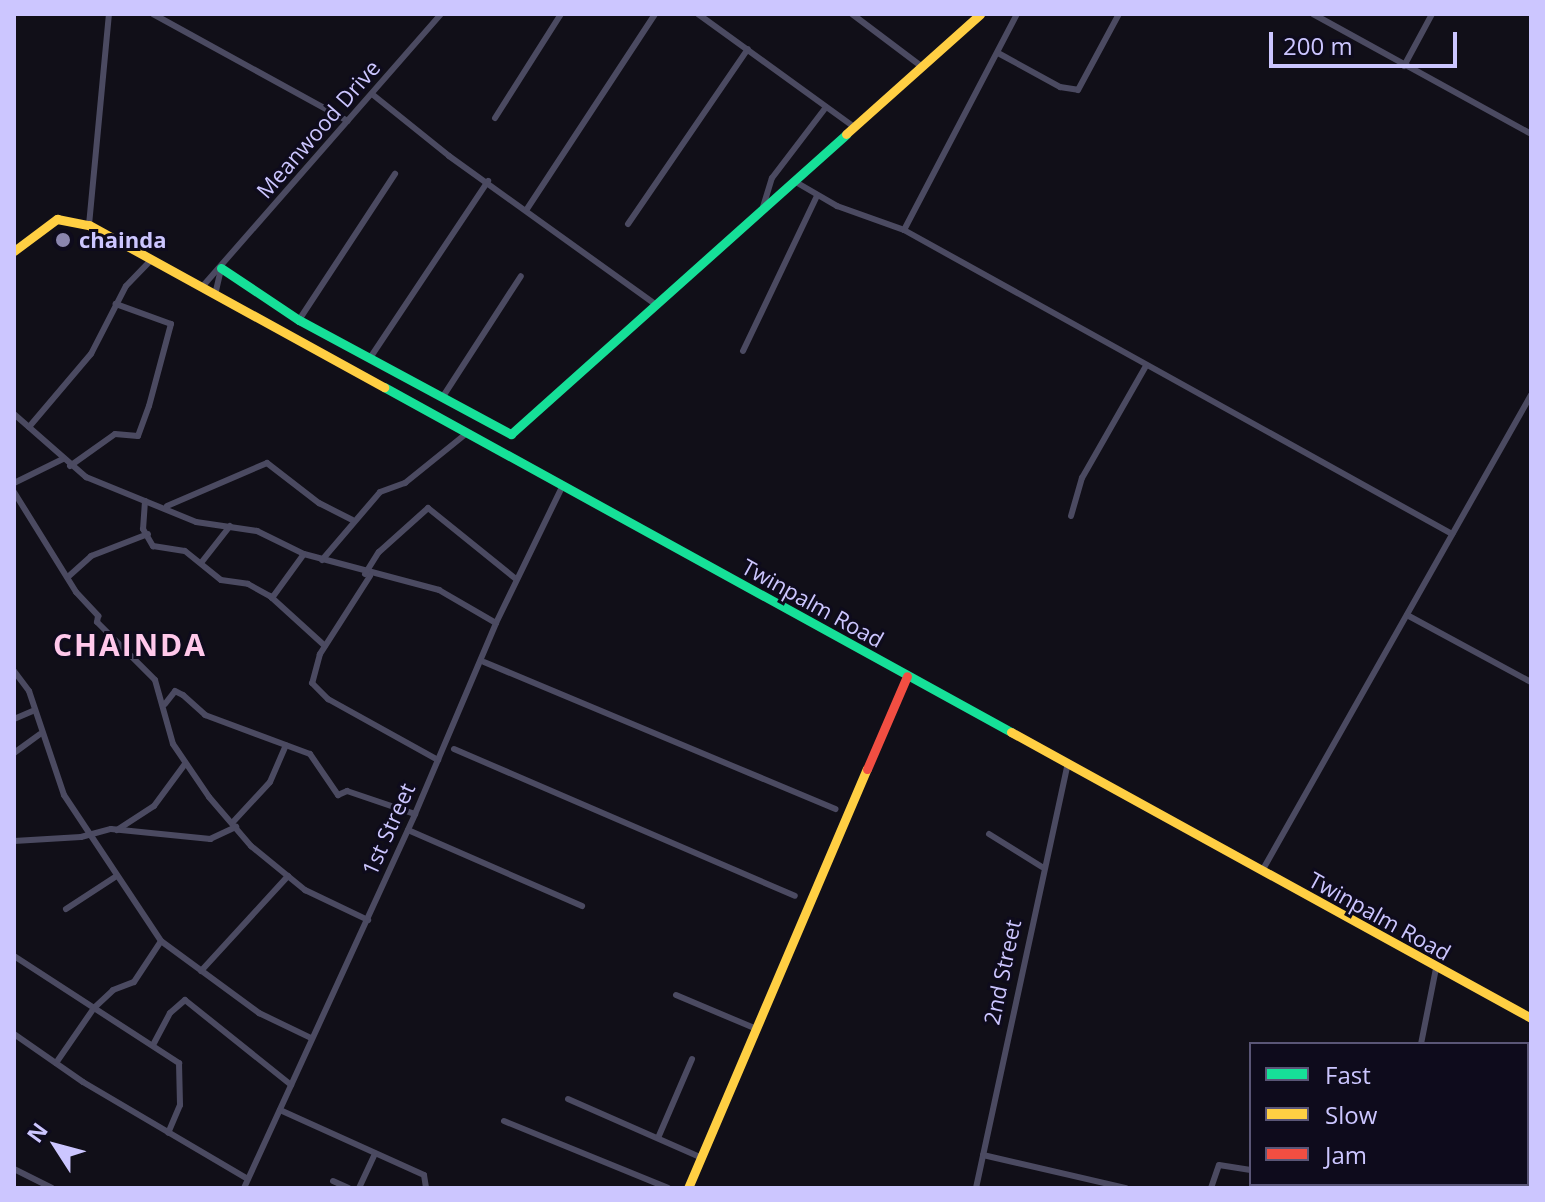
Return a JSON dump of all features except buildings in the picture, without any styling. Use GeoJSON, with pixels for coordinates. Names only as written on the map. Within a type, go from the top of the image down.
{"type":"FeatureCollection","features":[{"type":"Feature","properties":{"kind":"main road"},"geometry":{"type":"LineString","coordinates":[[221,268],[299,320],[492,426],[515,432],[980,14]]}},
{"type":"Feature","properties":{"kind":"main road","name":"Twinpalm Road"},"geometry":{"type":"LineString","coordinates":[[14,251],[57,219],[77,219],[89,225],[1531,1018]]}},
{"type":"Feature","properties":{"kind":"main road"},"geometry":{"type":"LineString","coordinates":[[688,1188],[907,676]]}},
{"type":"Feature","properties":{"kind":"street"},"geometry":{"type":"LineString","coordinates":[[89,225],[108,18],[116,14]]}},
{"type":"Feature","properties":{"kind":"street"},"geometry":{"type":"LineString","coordinates":[[153,14],[348,121]]}},
{"type":"Feature","properties":{"kind":"street","name":"Meanwood Drive"},"geometry":{"type":"LineString","coordinates":[[202,287],[441,14]]}},
{"type":"Feature","properties":{"kind":"street"},"geometry":{"type":"LineString","coordinates":[[495,118],[561,14]]}},
{"type":"Feature","properties":{"kind":"street"},"geometry":{"type":"LineString","coordinates":[[527,209],[655,14]]}},
{"type":"Feature","properties":{"kind":"street"},"geometry":{"type":"LineString","coordinates":[[698,14],[854,127]]}},
{"type":"Feature","properties":{"kind":"street"},"geometry":{"type":"LineString","coordinates":[[711,23],[718,14]]}},
{"type":"Feature","properties":{"kind":"street"},"geometry":{"type":"LineString","coordinates":[[852,14],[921,66]]}},
{"type":"Feature","properties":{"kind":"street"},"geometry":{"type":"LineString","coordinates":[[904,230],[1017,14]]}},
{"type":"Feature","properties":{"kind":"street"},"geometry":{"type":"LineString","coordinates":[[998,53],[1060,87],[1078,90],[1119,14]]}},
{"type":"Feature","properties":{"kind":"street"},"geometry":{"type":"LineString","coordinates":[[1313,14],[1531,134]]}},
{"type":"Feature","properties":{"kind":"street"},"geometry":{"type":"LineString","coordinates":[[1404,66],[1432,14]]}},
{"type":"Feature","properties":{"kind":"street"},"geometry":{"type":"LineString","coordinates":[[628,224],[748,49]]}},
{"type":"Feature","properties":{"kind":"street"},"geometry":{"type":"LineString","coordinates":[[372,94],[656,305]]}},
{"type":"Feature","properties":{"kind":"street"},"geometry":{"type":"LineString","coordinates":[[763,210],[772,178],[826,107]]}},
{"type":"Feature","properties":{"kind":"street"},"geometry":{"type":"LineString","coordinates":[[299,320],[395,174]]}},
{"type":"Feature","properties":{"kind":"street"},"geometry":{"type":"LineString","coordinates":[[370,358],[488,181]]}},
{"type":"Feature","properties":{"kind":"street"},"geometry":{"type":"LineString","coordinates":[[794,181],[817,196],[904,230],[1452,534]]}},
{"type":"Feature","properties":{"kind":"street"},"geometry":{"type":"LineString","coordinates":[[743,351],[817,196]]}},
{"type":"Feature","properties":{"kind":"street"},"geometry":{"type":"LineString","coordinates":[[29,427],[91,354],[116,304],[152,259]]}},
{"type":"Feature","properties":{"kind":"street"},"geometry":{"type":"LineString","coordinates":[[215,295],[221,268]]}},
{"type":"Feature","properties":{"kind":"street"},"geometry":{"type":"LineString","coordinates":[[442,398],[521,276]]}},
{"type":"Feature","properties":{"kind":"street"},"geometry":{"type":"LineString","coordinates":[[70,466],[115,434],[138,436],[171,327],[116,304]]}},
{"type":"Feature","properties":{"kind":"street"},"geometry":{"type":"LineString","coordinates":[[1071,516],[1082,478],[1146,366]]}},
{"type":"Feature","properties":{"kind":"street"},"geometry":{"type":"LineString","coordinates":[[1262,871],[1531,395]]}},
{"type":"Feature","properties":{"kind":"street"},"geometry":{"type":"LineString","coordinates":[[14,414],[70,466],[145,501],[167,506],[196,522],[267,534],[304,554],[368,575],[439,590],[496,623]]}},
{"type":"Feature","properties":{"kind":"street"},"geometry":{"type":"LineString","coordinates":[[322,560],[352,520],[380,492],[405,483],[468,432]]}},
{"type":"Feature","properties":{"kind":"street"},"geometry":{"type":"LineString","coordinates":[[14,483],[63,459]]}},
{"type":"Feature","properties":{"kind":"street"},"geometry":{"type":"LineString","coordinates":[[167,506],[267,463],[319,503],[352,520]]}},
{"type":"Feature","properties":{"kind":"street","name":"1st Street"},"geometry":{"type":"LineString","coordinates":[[244,1188],[368,920],[516,579],[564,485]]}},
{"type":"Feature","properties":{"kind":"street"},"geometry":{"type":"LineString","coordinates":[[14,492],[43,544],[69,576],[76,592],[98,616],[97,622],[155,680],[165,704],[171,737],[185,764],[234,824],[288,876],[368,920]]}},
{"type":"Feature","properties":{"kind":"street"},"geometry":{"type":"LineString","coordinates":[[145,501],[143,529],[153,546],[185,551],[221,580],[248,584],[272,598],[325,646]]}},
{"type":"Feature","properties":{"kind":"street"},"geometry":{"type":"LineString","coordinates":[[438,760],[328,699],[312,683],[325,646],[379,552],[428,508],[516,579]]}},
{"type":"Feature","properties":{"kind":"street"},"geometry":{"type":"LineString","coordinates":[[201,563],[230,526]]}},
{"type":"Feature","properties":{"kind":"street"},"geometry":{"type":"LineString","coordinates":[[69,576],[91,556],[148,534]]}},
{"type":"Feature","properties":{"kind":"street"},"geometry":{"type":"LineString","coordinates":[[272,598],[304,554]]}},
{"type":"Feature","properties":{"kind":"street"},"geometry":{"type":"LineString","coordinates":[[1407,615],[1531,682]]}},
{"type":"Feature","properties":{"kind":"street"},"geometry":{"type":"LineString","coordinates":[[484,662],[835,809]]}},
{"type":"Feature","properties":{"kind":"street"},"geometry":{"type":"LineString","coordinates":[[14,671],[29,691],[40,734],[59,786],[115,877],[144,910],[161,941],[259,1013],[311,1038]]}},
{"type":"Feature","properties":{"kind":"street"},"geometry":{"type":"LineString","coordinates":[[165,704],[175,691],[205,715],[310,754],[338,795],[347,791],[415,814]]}},
{"type":"Feature","properties":{"kind":"street"},"geometry":{"type":"LineString","coordinates":[[14,719],[33,711]]}},
{"type":"Feature","properties":{"kind":"street"},"geometry":{"type":"LineString","coordinates":[[14,753],[40,734]]}},
{"type":"Feature","properties":{"kind":"street"},"geometry":{"type":"LineString","coordinates":[[14,841],[90,836],[117,830],[210,839],[234,824],[270,782],[286,745]]}},
{"type":"Feature","properties":{"kind":"street"},"geometry":{"type":"LineString","coordinates":[[454,749],[795,896]]}},
{"type":"Feature","properties":{"kind":"street"},"geometry":{"type":"LineString","coordinates":[[117,830],[154,806],[185,764]]}},
{"type":"Feature","properties":{"kind":"street","name":"2nd Street"},"geometry":{"type":"LineString","coordinates":[[976,1188],[1042,867],[1068,764]]}},
{"type":"Feature","properties":{"kind":"street"},"geometry":{"type":"LineString","coordinates":[[408,830],[582,906]]}},
{"type":"Feature","properties":{"kind":"street"},"geometry":{"type":"LineString","coordinates":[[989,834],[1042,867]]}},
{"type":"Feature","properties":{"kind":"street"},"geometry":{"type":"LineString","coordinates":[[201,971],[288,876]]}},
{"type":"Feature","properties":{"kind":"street"},"geometry":{"type":"LineString","coordinates":[[66,909],[115,877]]}},
{"type":"Feature","properties":{"kind":"street"},"geometry":{"type":"LineString","coordinates":[[56,1063],[94,1008],[113,990],[134,982],[161,941]]}},
{"type":"Feature","properties":{"kind":"street"},"geometry":{"type":"LineString","coordinates":[[14,956],[179,1063],[183,1071],[180,1105],[168,1133]]}},
{"type":"Feature","properties":{"kind":"street"},"geometry":{"type":"LineString","coordinates":[[1421,1042],[1436,968]]}},
{"type":"Feature","properties":{"kind":"street"},"geometry":{"type":"LineString","coordinates":[[676,995],[754,1028]]}},
{"type":"Feature","properties":{"kind":"street"},"geometry":{"type":"LineString","coordinates":[[153,1045],[170,1013],[185,1000],[291,1085]]}},
{"type":"Feature","properties":{"kind":"street"},"geometry":{"type":"LineString","coordinates":[[14,1034],[168,1133],[248,1179]]}},
{"type":"Feature","properties":{"kind":"street"},"geometry":{"type":"LineString","coordinates":[[658,1138],[692,1059]]}},
{"type":"Feature","properties":{"kind":"street"},"geometry":{"type":"LineString","coordinates":[[568,1099],[700,1157]]}},
{"type":"Feature","properties":{"kind":"street"},"geometry":{"type":"LineString","coordinates":[[280,1110],[424,1175],[426,1188]]}},
{"type":"Feature","properties":{"kind":"street"},"geometry":{"type":"LineString","coordinates":[[504,1121],[668,1188]]}},
{"type":"Feature","properties":{"kind":"street"},"geometry":{"type":"LineString","coordinates":[[359,1188],[375,1153]]}},
{"type":"Feature","properties":{"kind":"street"},"geometry":{"type":"LineString","coordinates":[[983,1155],[1126,1188]]}},
{"type":"Feature","properties":{"kind":"street"},"geometry":{"type":"LineString","coordinates":[[1211,1188],[1219,1165],[1249,1170]]}},
{"type":"Feature","properties":{"kind":"street"},"geometry":{"type":"LineString","coordinates":[[14,1169],[52,1188]]}},
{"type":"Feature","properties":{"kind":"street"},"geometry":{"type":"LineString","coordinates":[[333,1181],[349,1188]]}},
{"type":"Feature","properties":{"kind":"street"},"geometry":{"type":"LineString","coordinates":[[1432,1188],[1439,1188]]}},
{"type":"Feature","properties":{"kind":"traffic: fast"},"geometry":{"type":"LineString","coordinates":[[221,268],[299,320],[511,434],[846,134]]}},
{"type":"Feature","properties":{"kind":"traffic: fast"},"geometry":{"type":"LineString","coordinates":[[384,387],[1011,732]]}},
{"type":"Feature","properties":{"kind":"traffic: slow"},"geometry":{"type":"LineString","coordinates":[[846,134],[980,14]]}},
{"type":"Feature","properties":{"kind":"traffic: slow"},"geometry":{"type":"LineString","coordinates":[[14,251],[57,219],[89,225],[384,387]]}},
{"type":"Feature","properties":{"kind":"traffic: slow"},"geometry":{"type":"LineString","coordinates":[[1011,732],[1531,1018]]}},
{"type":"Feature","properties":{"kind":"traffic: slow"},"geometry":{"type":"LineString","coordinates":[[688,1188],[867,769]]}},
{"type":"Feature","properties":{"kind":"traffic: jam"},"geometry":{"type":"LineString","coordinates":[[867,769],[907,676]]}},
{"type":"Feature","properties":{"kind":"place","name":"chainda"},"geometry":{"type":"Point","coordinates":[63,240]}},
{"type":"Feature","properties":{"kind":"district","name":"CHAINDA"},"geometry":{"type":"Point","coordinates":[130,645]}}]}
